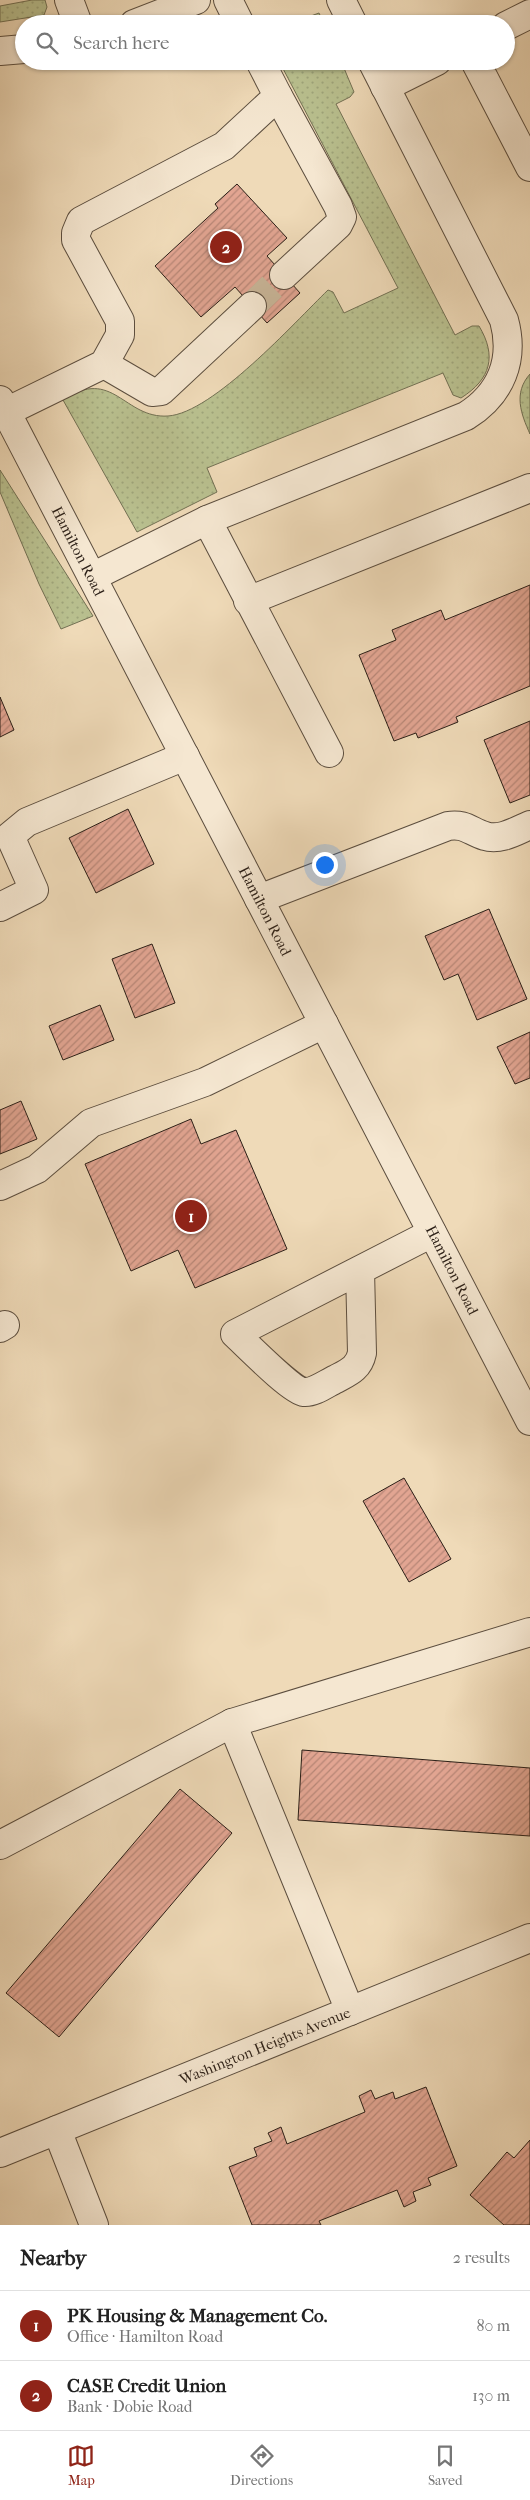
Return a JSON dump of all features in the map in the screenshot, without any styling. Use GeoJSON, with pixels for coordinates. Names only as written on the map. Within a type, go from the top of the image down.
{"type":"FeatureCollection","features":[{"type":"Feature","properties":{"kind":"street"},"geometry":{"type":"LineString","coordinates":[[69,0],[75,15]]}},
{"type":"Feature","properties":{"kind":"street"},"geometry":{"type":"LineString","coordinates":[[228,0],[236,15]]}},
{"type":"Feature","properties":{"kind":"street"},"geometry":{"type":"LineString","coordinates":[[341,0],[348,15]]}},
{"type":"Feature","properties":{"kind":"street"},"geometry":{"type":"LineString","coordinates":[[157,15],[192,1]]}},
{"type":"Feature","properties":{"kind":"street"},"geometry":{"type":"LineString","coordinates":[[515,22],[530,14]]}},
{"type":"Feature","properties":{"kind":"street"},"geometry":{"type":"LineString","coordinates":[[0,51],[15,49]]}},
{"type":"Feature","properties":{"kind":"street"},"geometry":{"type":"LineString","coordinates":[[265,70],[338,206],[342,217],[338,225],[284,275]]}},
{"type":"Feature","properties":{"kind":"street"},"geometry":{"type":"LineString","coordinates":[[92,577],[207,520],[466,416],[490,397],[504,374],[508,349],[504,320],[376,70]]}},
{"type":"Feature","properties":{"kind":"street"},"geometry":{"type":"LineString","coordinates":[[385,88],[420,70]]}},
{"type":"Feature","properties":{"kind":"street"},"geometry":{"type":"LineString","coordinates":[[480,70],[530,167]]}},
{"type":"Feature","properties":{"kind":"street"},"geometry":{"type":"LineString","coordinates":[[3,406],[104,364],[118,340],[121,329],[120,321],[76,240],[76,233],[81,221],[224,146],[278,96]]}},
{"type":"Feature","properties":{"kind":"street"},"geometry":{"type":"LineString","coordinates":[[104,364],[152,392],[162,391],[252,306]]}},
{"type":"Feature","properties":{"kind":"street","name":"Hamilton Road"},"geometry":{"type":"LineString","coordinates":[[3,406],[530,1421]]}},
{"type":"Feature","properties":{"kind":"street"},"geometry":{"type":"LineString","coordinates":[[248,601],[530,488]]}},
{"type":"Feature","properties":{"kind":"street"},"geometry":{"type":"LineString","coordinates":[[207,520],[328,753]]}},
{"type":"Feature","properties":{"kind":"street"},"geometry":{"type":"LineString","coordinates":[[0,907],[34,890],[10,836],[27,822],[185,756]]}},
{"type":"Feature","properties":{"kind":"street"},"geometry":{"type":"LineString","coordinates":[[259,899],[448,826],[462,825],[484,836],[494,837],[503,836],[530,825]]}},
{"type":"Feature","properties":{"kind":"street"},"geometry":{"type":"LineString","coordinates":[[0,1186],[37,1169],[91,1123],[206,1082],[324,1024]]}},
{"type":"Feature","properties":{"kind":"street"},"geometry":{"type":"LineString","coordinates":[[360,1270],[362,1353],[359,1363],[353,1370],[312,1390],[304,1392],[297,1390],[235,1334],[432,1232]]}},
{"type":"Feature","properties":{"kind":"street"},"geometry":{"type":"LineString","coordinates":[[0,1845],[232,1723],[530,1632]]}},
{"type":"Feature","properties":{"kind":"street"},"geometry":{"type":"LineString","coordinates":[[232,1723],[350,2011]]}},
{"type":"Feature","properties":{"kind":"street","name":"Washington Heights Avenue"},"geometry":{"type":"LineString","coordinates":[[0,2153],[530,1938]]}},
{"type":"Feature","properties":{"kind":"street"},"geometry":{"type":"LineString","coordinates":[[57,2130],[94,2225]]}},
{"type":"Feature","properties":{"kind":"green space"},"geometry":{"type":"Polygon","coordinates":[[[32,0],[45,0],[47,7],[44,15],[15,15],[15,20],[0,22],[0,6],[32,0]]]}},
{"type":"Feature","properties":{"kind":"green space"},"geometry":{"type":"Polygon","coordinates":[[[284,70],[345,70],[354,92],[350,97],[336,104],[455,335],[472,326],[479,326],[488,347],[488,366],[485,375],[479,383],[461,398],[453,395],[443,373],[207,468],[217,492],[137,532],[63,400],[80,391],[94,389],[107,391],[140,410],[153,415],[168,416],[186,411],[207,400],[229,384],[274,344],[328,290],[333,292],[344,313],[398,288],[284,70]]]}},
{"type":"Feature","properties":{"kind":"green space"},"geometry":{"type":"Polygon","coordinates":[[[530,374],[530,434],[520,404],[520,396],[525,381],[530,374]]]}},
{"type":"Feature","properties":{"kind":"green space"},"geometry":{"type":"Polygon","coordinates":[[[0,470],[93,616],[61,629],[39,584],[0,492],[0,470]]]}},
{"type":"Feature","properties":{"kind":"building"},"geometry":{"type":"Polygon","coordinates":[[[237,184],[287,238],[267,256],[300,293],[267,323],[235,287],[201,317],[155,266],[218,208],[215,204],[237,184]]]}},
{"type":"Feature","properties":{"kind":"building"},"geometry":{"type":"Polygon","coordinates":[[[530,585],[530,686],[456,717],[458,722],[418,738],[416,733],[394,741],[359,655],[396,640],[392,630],[441,610],[445,620],[530,585]]]}},
{"type":"Feature","properties":{"kind":"building"},"geometry":{"type":"Polygon","coordinates":[[[0,697],[14,730],[0,737],[0,697]]]}},
{"type":"Feature","properties":{"kind":"building"},"geometry":{"type":"Polygon","coordinates":[[[530,721],[530,795],[510,803],[484,740],[530,721]]]}},
{"type":"Feature","properties":{"kind":"building"},"geometry":{"type":"Polygon","coordinates":[[[128,809],[154,864],[96,893],[69,838],[128,809]]]}},
{"type":"Feature","properties":{"kind":"building"},"geometry":{"type":"Polygon","coordinates":[[[489,909],[527,999],[477,1020],[458,974],[444,980],[425,936],[489,909]]]}},
{"type":"Feature","properties":{"kind":"building"},"geometry":{"type":"Polygon","coordinates":[[[152,944],[175,1003],[135,1018],[112,959],[152,944]]]}},
{"type":"Feature","properties":{"kind":"building"},"geometry":{"type":"Polygon","coordinates":[[[100,1005],[114,1040],[63,1060],[49,1026],[100,1005]]]}},
{"type":"Feature","properties":{"kind":"building"},"geometry":{"type":"Polygon","coordinates":[[[530,1032],[530,1078],[515,1084],[497,1047],[530,1032]]]}},
{"type":"Feature","properties":{"kind":"building"},"geometry":{"type":"Polygon","coordinates":[[[21,1101],[37,1139],[0,1154],[0,1110],[21,1101]]]}},
{"type":"Feature","properties":{"kind":"building"},"geometry":{"type":"Polygon","coordinates":[[[191,1119],[201,1144],[236,1130],[287,1249],[195,1288],[178,1250],[131,1271],[85,1164],[191,1119]]]}},
{"type":"Feature","properties":{"kind":"building"},"geometry":{"type":"Polygon","coordinates":[[[404,1478],[451,1559],[409,1582],[363,1501],[404,1478]]]}},
{"type":"Feature","properties":{"kind":"building"},"geometry":{"type":"Polygon","coordinates":[[[302,1750],[530,1768],[530,1836],[298,1820],[302,1750]]]}},
{"type":"Feature","properties":{"kind":"building"},"geometry":{"type":"Polygon","coordinates":[[[180,1789],[232,1833],[59,2037],[6,1993],[180,1789]]]}},
{"type":"Feature","properties":{"kind":"building"},"geometry":{"type":"Polygon","coordinates":[[[426,2087],[457,2166],[428,2178],[431,2185],[413,2192],[416,2201],[404,2207],[397,2190],[319,2221],[321,2225],[252,2225],[229,2167],[257,2156],[254,2148],[272,2141],[268,2133],[281,2127],[287,2144],[365,2112],[359,2096],[371,2090],[375,2099],[393,2092],[395,2099],[426,2087]]]}},
{"type":"Feature","properties":{"kind":"building"},"geometry":{"type":"Polygon","coordinates":[[[530,2140],[530,2225],[504,2225],[470,2195],[507,2152],[514,2158],[530,2140]]]}},
{"type":"Feature","properties":{"kind":"tunnel"},"geometry":{"type":"LineString","coordinates":[[252,306],[284,275]]}},
{"type":"Feature","properties":{"kind":"place","name":"CASE Credit Union"},"geometry":{"type":"Point","coordinates":[226,247]}},
{"type":"Feature","properties":{"kind":"place","name":"PK Housing & Management Co."},"geometry":{"type":"Point","coordinates":[191,1216]}}]}
